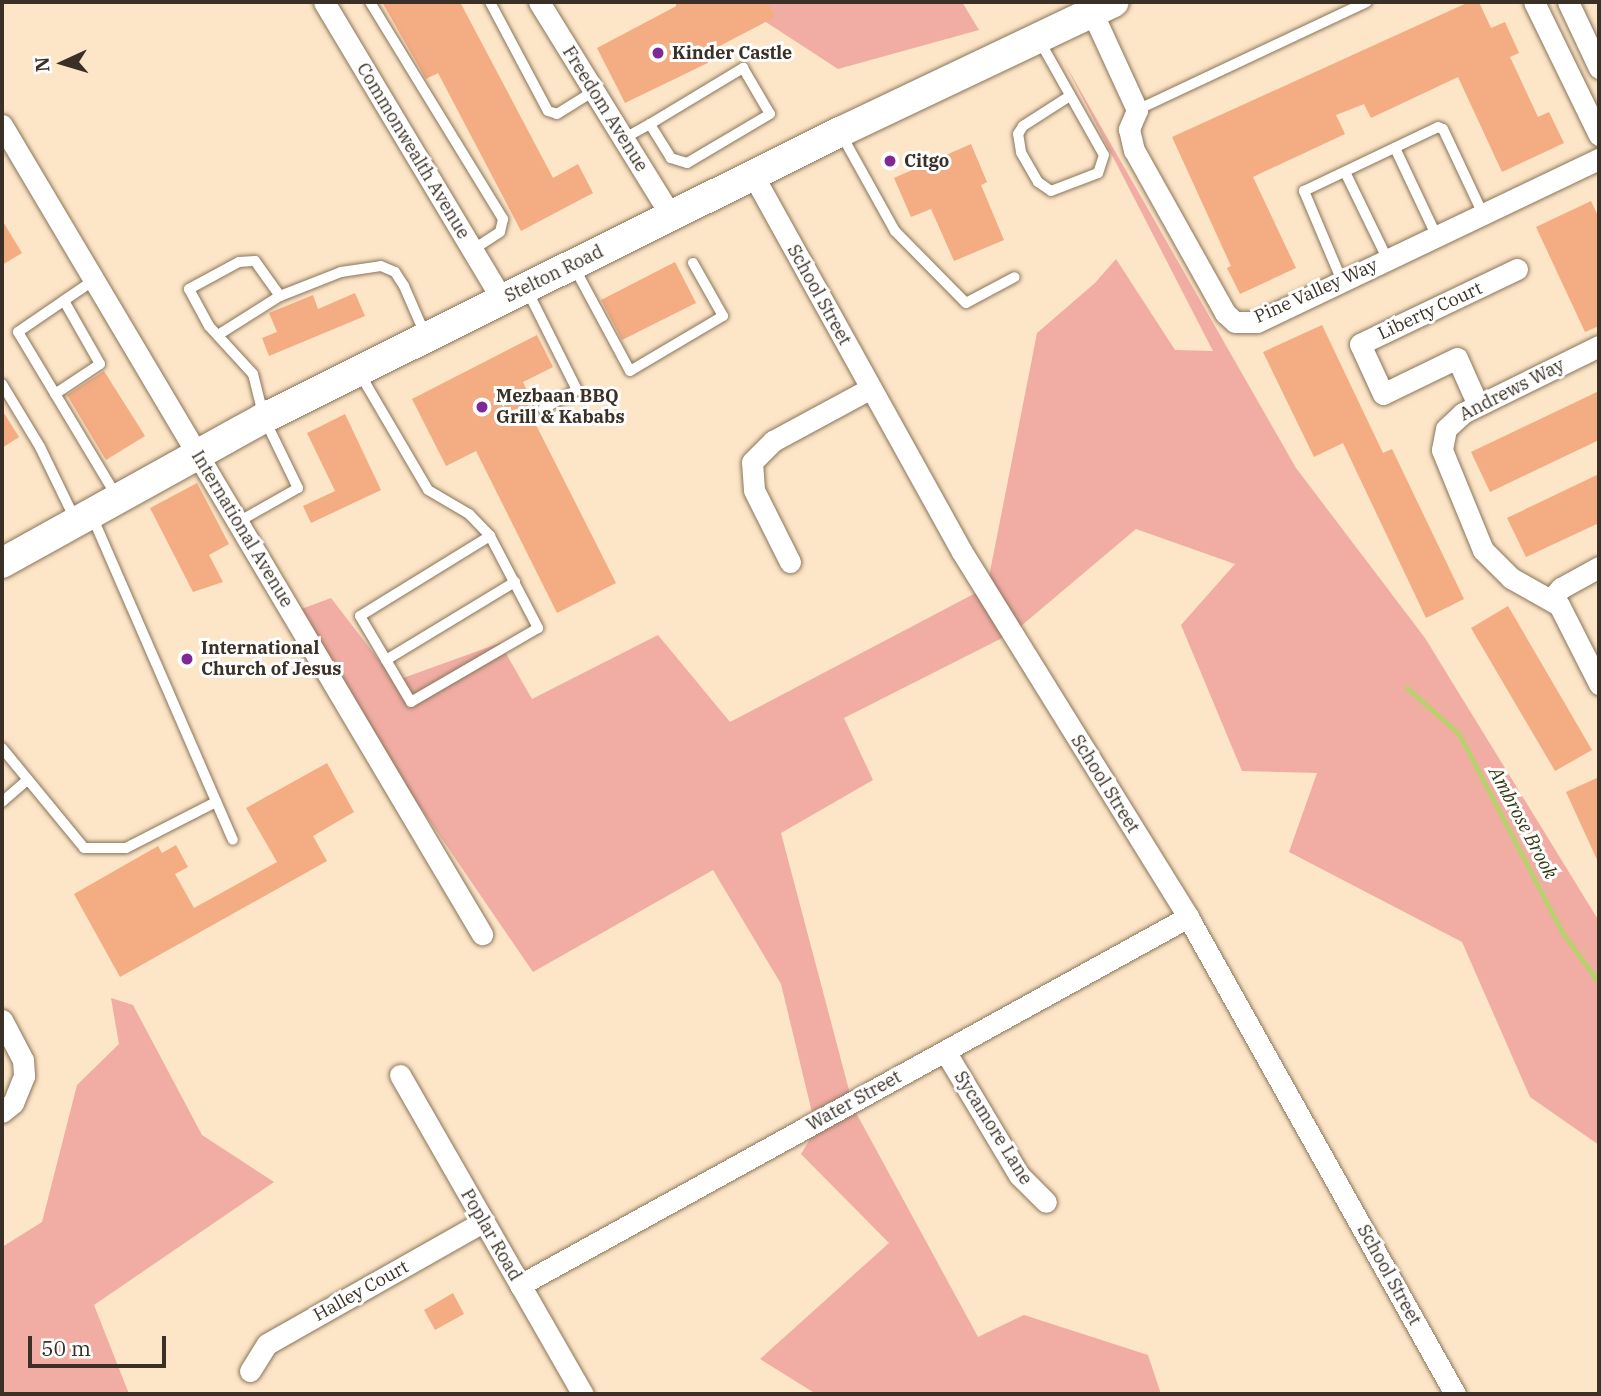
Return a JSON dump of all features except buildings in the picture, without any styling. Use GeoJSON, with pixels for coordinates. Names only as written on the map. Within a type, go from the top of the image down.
{"type":"FeatureCollection","features":[{"type":"Feature","properties":{"kind":"main road","name":"Stelton Road"},"geometry":{"type":"LineString","coordinates":[[2,564],[264,418],[840,132],[1038,38],[1095,5]]}},
{"type":"Feature","properties":{"kind":"street","name":"Commonwealth Avenue"},"geometry":{"type":"LineString","coordinates":[[324,2],[472,250],[514,293]]}},
{"type":"Feature","properties":{"kind":"street","name":"Freedom Avenue"},"geometry":{"type":"LineString","coordinates":[[539,2],[671,216]]}},
{"type":"Feature","properties":{"kind":"street"},"geometry":{"type":"LineString","coordinates":[[1534,2],[1599,135]]}},
{"type":"Feature","properties":{"kind":"street"},"geometry":{"type":"LineString","coordinates":[[1568,2],[1599,68]]}},
{"type":"Feature","properties":{"kind":"street"},"geometry":{"type":"LineString","coordinates":[[1095,5],[1137,110]]}},
{"type":"Feature","properties":{"kind":"street","name":"Pine Valley Way"},"geometry":{"type":"LineString","coordinates":[[1137,110],[1129,129],[1134,150],[1225,313],[1235,322],[1257,322],[1599,159]]}},
{"type":"Feature","properties":{"kind":"street","name":"International Avenue"},"geometry":{"type":"LineString","coordinates":[[2,125],[482,934]]}},
{"type":"Feature","properties":{"kind":"street","name":"School Street"},"geometry":{"type":"LineString","coordinates":[[753,175],[962,552],[1188,917],[1455,1394]]}},
{"type":"Feature","properties":{"kind":"street","name":"Liberty Court"},"geometry":{"type":"LineString","coordinates":[[1478,405],[1457,358],[1383,394],[1360,344],[1517,270]]}},
{"type":"Feature","properties":{"kind":"street","name":"Andrews Way"},"geometry":{"type":"LineString","coordinates":[[1599,346],[1478,405],[1446,429],[1443,461],[1483,550],[1496,567],[1551,598],[1567,615],[1599,684]]}},
{"type":"Feature","properties":{"kind":"street"},"geometry":{"type":"LineString","coordinates":[[790,562],[754,490],[751,462],[773,441],[871,388]]}},
{"type":"Feature","properties":{"kind":"street"},"geometry":{"type":"LineString","coordinates":[[1551,598],[1599,567]]}},
{"type":"Feature","properties":{"kind":"street","name":"Water Street"},"geometry":{"type":"LineString","coordinates":[[520,1286],[1188,917]]}},
{"type":"Feature","properties":{"kind":"street"},"geometry":{"type":"LineString","coordinates":[[2,1020],[23,1060],[24,1076],[13,1103],[2,1112]]}},
{"type":"Feature","properties":{"kind":"street","name":"Sycamore Lane"},"geometry":{"type":"LineString","coordinates":[[945,1051],[1019,1175],[1046,1202]]}},
{"type":"Feature","properties":{"kind":"street","name":"Poplar Road"},"geometry":{"type":"LineString","coordinates":[[400,1075],[583,1394]]}},
{"type":"Feature","properties":{"kind":"street","name":"Halley Court"},"geometry":{"type":"LineString","coordinates":[[250,1371],[267,1343],[482,1222]]}},
{"type":"Feature","properties":{"kind":"lane"},"geometry":{"type":"LineString","coordinates":[[370,2],[503,219],[500,232],[472,250]]}},
{"type":"Feature","properties":{"kind":"lane"},"geometry":{"type":"LineString","coordinates":[[490,2],[548,111],[557,114],[594,91]]}},
{"type":"Feature","properties":{"kind":"lane"},"geometry":{"type":"LineString","coordinates":[[1137,110],[1367,2]]}},
{"type":"Feature","properties":{"kind":"lane"},"geometry":{"type":"LineString","coordinates":[[1038,38],[1102,150],[1104,164],[1098,173],[1051,191],[1038,182],[1021,152],[1018,134],[1023,126],[1070,96]]}},
{"type":"Feature","properties":{"kind":"lane"},"geometry":{"type":"LineString","coordinates":[[623,139],[743,68],[770,114],[687,163],[671,158],[650,124]]}},
{"type":"Feature","properties":{"kind":"lane"},"geometry":{"type":"LineString","coordinates":[[1342,281],[1303,196],[1395,148],[1443,128],[1483,214]]}},
{"type":"Feature","properties":{"kind":"lane"},"geometry":{"type":"LineString","coordinates":[[840,132],[895,231],[966,303],[1015,277]]}},
{"type":"Feature","properties":{"kind":"lane"},"geometry":{"type":"LineString","coordinates":[[1395,148],[1437,237]]}},
{"type":"Feature","properties":{"kind":"lane"},"geometry":{"type":"LineString","coordinates":[[1345,172],[1388,260]]}},
{"type":"Feature","properties":{"kind":"lane"},"geometry":{"type":"LineString","coordinates":[[238,522],[298,488],[264,418],[253,374],[218,335],[189,289],[210,275],[239,262],[255,261],[280,296]]}},
{"type":"Feature","properties":{"kind":"lane"},"geometry":{"type":"LineString","coordinates":[[572,265],[630,371],[723,316],[693,263]]}},
{"type":"Feature","properties":{"kind":"lane"},"geometry":{"type":"LineString","coordinates":[[218,335],[280,296],[341,272],[381,266],[395,272],[404,286],[426,337]]}},
{"type":"Feature","properties":{"kind":"lane"},"geometry":{"type":"LineString","coordinates":[[94,281],[18,332],[118,499]]}},
{"type":"Feature","properties":{"kind":"lane"},"geometry":{"type":"LineString","coordinates":[[514,293],[577,390],[543,409]]}},
{"type":"Feature","properties":{"kind":"lane"},"geometry":{"type":"LineString","coordinates":[[55,394],[100,364],[64,301]]}},
{"type":"Feature","properties":{"kind":"lane"},"geometry":{"type":"LineString","coordinates":[[358,372],[428,490],[469,514],[490,536],[538,628],[411,702],[360,616],[490,536]]}},
{"type":"Feature","properties":{"kind":"lane"},"geometry":{"type":"LineString","coordinates":[[2,384],[84,518],[233,840]]}},
{"type":"Feature","properties":{"kind":"lane"},"geometry":{"type":"LineString","coordinates":[[386,660],[515,582]]}},
{"type":"Feature","properties":{"kind":"lane"},"geometry":{"type":"LineString","coordinates":[[2,748],[26,781],[84,848],[106,851],[126,848],[216,802]]}},
{"type":"Feature","properties":{"kind":"lane"},"geometry":{"type":"LineString","coordinates":[[2,802],[26,781]]}},
{"type":"Feature","properties":{"kind":"shaded area"},"geometry":{"type":"Polygon","coordinates":[[[676,2],[962,2],[979,30],[838,69],[746,9],[676,14],[676,2]]]}},
{"type":"Feature","properties":{"kind":"shaded area"},"geometry":{"type":"Polygon","coordinates":[[[1064,62],[1296,468],[1425,638],[1599,921],[1599,1145],[1530,1097],[1462,942],[1289,852],[1317,773],[1242,771],[1181,625],[1235,564],[1136,529],[1014,632],[844,718],[873,780],[781,833],[854,1109],[978,1337],[1024,1315],[1148,1355],[1161,1394],[816,1394],[760,1359],[889,1243],[801,1154],[816,1129],[781,984],[713,870],[533,972],[288,614],[331,598],[395,681],[500,643],[532,699],[658,635],[730,722],[987,587],[1037,333],[1095,283],[1116,259],[1175,350],[1213,351],[1064,62]]]}},
{"type":"Feature","properties":{"kind":"shaded area"},"geometry":{"type":"Polygon","coordinates":[[[111,998],[133,1005],[202,1135],[274,1182],[94,1305],[129,1394],[2,1394],[2,1247],[42,1222],[77,1085],[119,1044],[111,998]]]}},
{"type":"Feature","properties":{"kind":"waterway","name":"Ambrose Brook"},"geometry":{"type":"LineString","coordinates":[[1407,688],[1459,734],[1562,932],[1599,983]]}},
{"type":"Feature","properties":{"kind":"place","name":"Kinder Castle"},"geometry":{"type":"Point","coordinates":[658,53]}},
{"type":"Feature","properties":{"kind":"place","name":"Citgo"},"geometry":{"type":"Point","coordinates":[890,161]}},
{"type":"Feature","properties":{"kind":"place","name":"Mezbaan BBQ Grill & Kababs"},"geometry":{"type":"Point","coordinates":[482,407]}},
{"type":"Feature","properties":{"kind":"place","name":"International Church of Jesus"},"geometry":{"type":"Point","coordinates":[187,659]}}]}
